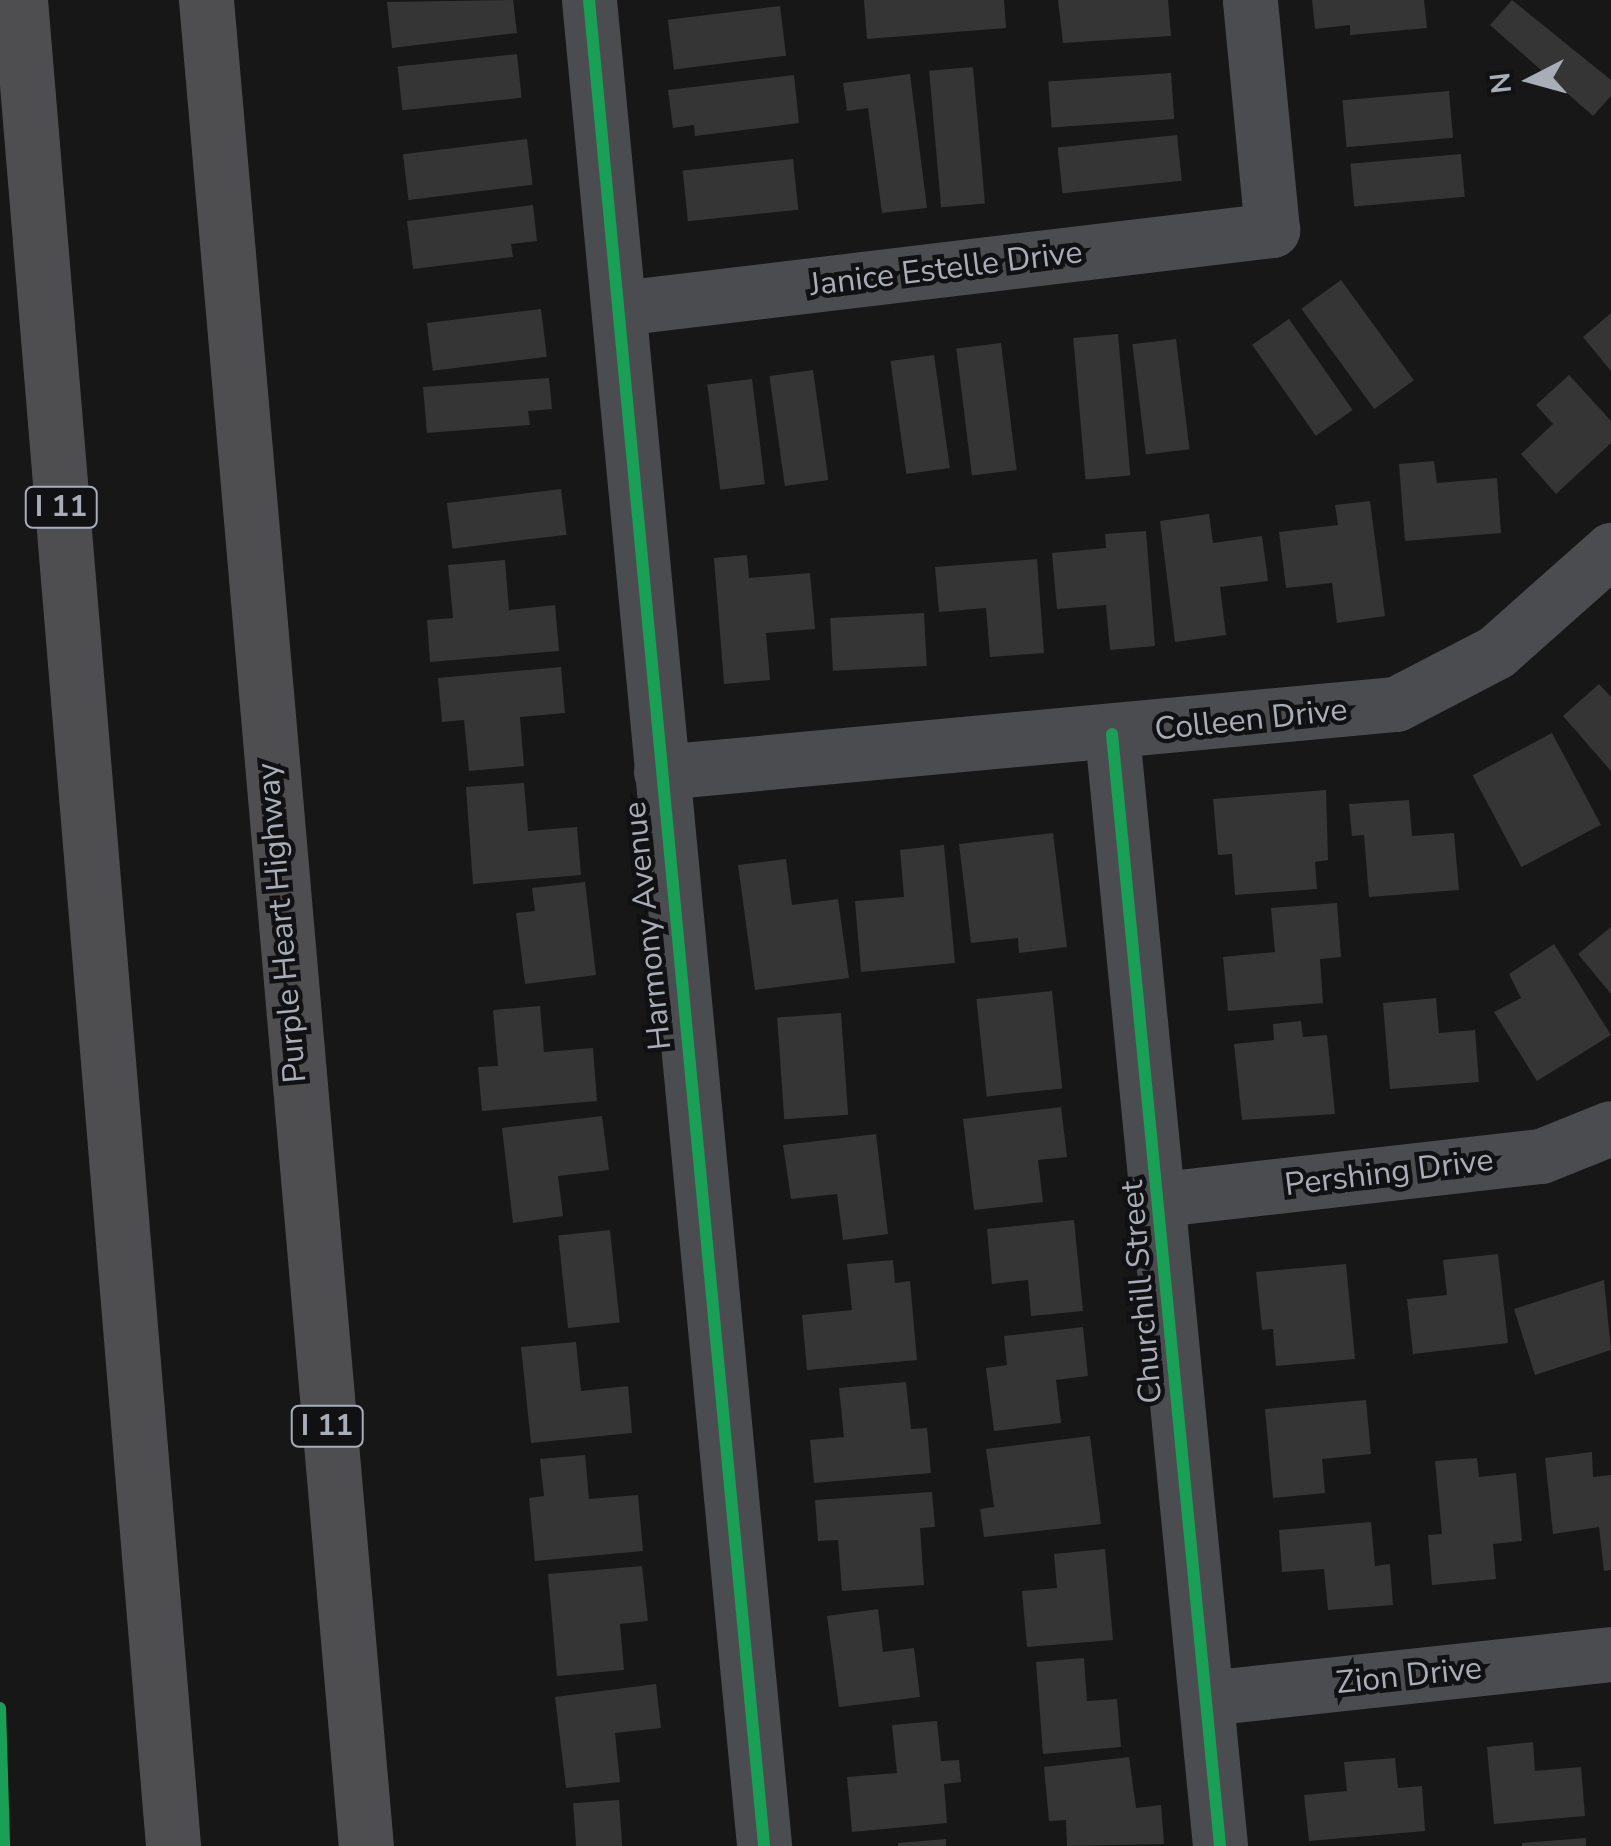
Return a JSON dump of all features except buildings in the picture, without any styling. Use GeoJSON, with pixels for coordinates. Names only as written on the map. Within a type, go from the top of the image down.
{"type":"FeatureCollection","features":[{"type":"Feature","properties":{"kind":"highway","name":"I 11"},"geometry":{"type":"LineString","coordinates":[[20,0],[173,1846]]}},
{"type":"Feature","properties":{"kind":"highway","name":"Purple Heart Highway"},"geometry":{"type":"LineString","coordinates":[[206,0],[366,1846]]}},
{"type":"Feature","properties":{"kind":"highway"},"geometry":{"type":"LineString","coordinates":[[140,1846],[152,1615]]}},
{"type":"Feature","properties":{"kind":"street","name":"Harmony Avenue"},"geometry":{"type":"LineString","coordinates":[[590,0],[764,1846]]}},
{"type":"Feature","properties":{"kind":"street","name":"Janice Estelle Drive"},"geometry":{"type":"LineString","coordinates":[[620,308],[1272,230],[1250,0]]}},
{"type":"Feature","properties":{"kind":"street","name":"Colleen Drive"},"geometry":{"type":"LineString","coordinates":[[661,772],[1112,734],[1396,704],[1496,652],[1611,550]]}},
{"type":"Feature","properties":{"kind":"street","name":"Churchill Street"},"geometry":{"type":"LineString","coordinates":[[1112,734],[1162,1199],[1220,1846]]}},
{"type":"Feature","properties":{"kind":"street","name":"Pershing Drive"},"geometry":{"type":"LineString","coordinates":[[1162,1199],[1541,1156],[1611,1128]]}},
{"type":"Feature","properties":{"kind":"street","name":"Zion Drive"},"geometry":{"type":"LineString","coordinates":[[1207,1698],[1611,1654]]}},
{"type":"Feature","properties":{"kind":"cycle path"},"geometry":{"type":"LineString","coordinates":[[589,0],[764,1846]]}},
{"type":"Feature","properties":{"kind":"cycle path"},"geometry":{"type":"LineString","coordinates":[[1112,734],[1220,1846]]}},
{"type":"Feature","properties":{"kind":"cycle path"},"geometry":{"type":"LineString","coordinates":[[0,1708],[4,1846]]}}]}
